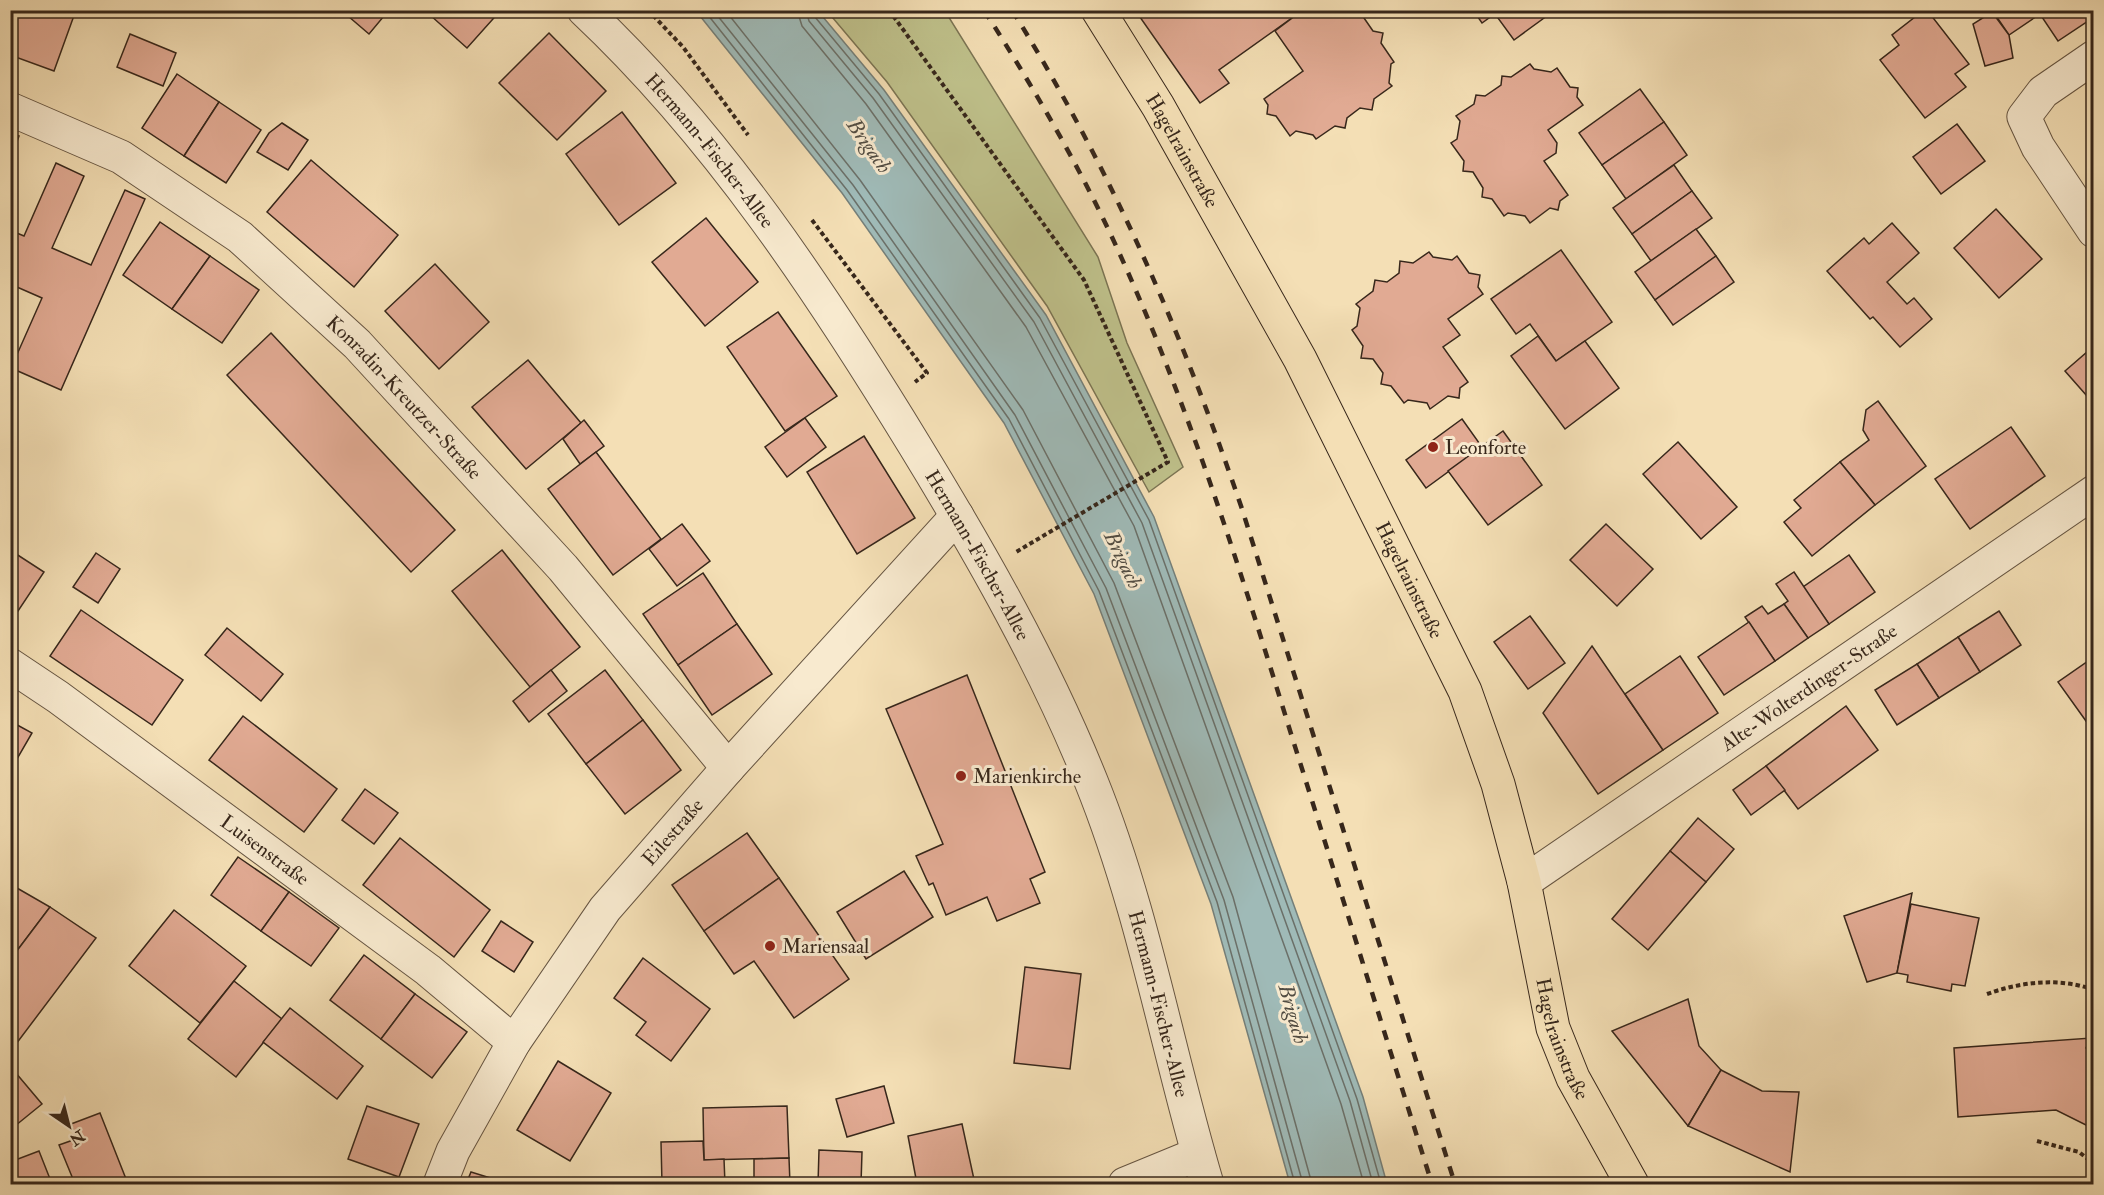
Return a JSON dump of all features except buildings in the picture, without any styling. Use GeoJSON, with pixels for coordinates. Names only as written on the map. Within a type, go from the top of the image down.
{"type":"FeatureCollection","features":[{"type":"Feature","properties":{"kind":"main road","name":"Hagelrainstraße"},"geometry":{"type":"LineString","coordinates":[[1098,10],[1158,106],[1300,359],[1432,619],[1465,691],[1491,763],[1524,882],[1553,1028],[1573,1078],[1632,1185]]}},
{"type":"Feature","properties":{"kind":"street","name":"Hermann-Fischer-Allee"},"geometry":{"type":"LineString","coordinates":[[584,10],[678,109],[756,208],[835,319],[957,516],[1036,659],[1092,782],[1139,924],[1162,1002],[1203,1169]]}},
{"type":"Feature","properties":{"kind":"street"},"geometry":{"type":"LineString","coordinates":[[2094,57],[2043,92],[2025,117],[2038,147],[2094,231]]}},
{"type":"Feature","properties":{"kind":"street","name":"Konradin-Kreutzer-Straße"},"geometry":{"type":"LineString","coordinates":[[10,109],[121,157],[240,237],[357,344],[563,568],[728,768]]}},
{"type":"Feature","properties":{"kind":"street","name":"Alte-Wolterdinger-Straße"},"geometry":{"type":"LineString","coordinates":[[1524,882],[2094,492]]}},
{"type":"Feature","properties":{"kind":"street","name":"Eilestraße"},"geometry":{"type":"LineString","coordinates":[[441,1185],[453,1151],[514,1042],[605,909],[728,768],[957,516]]}},
{"type":"Feature","properties":{"kind":"street","name":"Luisenstraße"},"geometry":{"type":"LineString","coordinates":[[10,664],[428,970],[514,1042]]}},
{"type":"Feature","properties":{"kind":"street"},"geometry":{"type":"LineString","coordinates":[[1125,1185],[1203,1169]]}},
{"type":"Feature","properties":{"kind":"path"},"geometry":{"type":"LineString","coordinates":[[890,10],[1084,280],[1168,462],[1018,551]]}},
{"type":"Feature","properties":{"kind":"path"},"geometry":{"type":"LineString","coordinates":[[1987,994],[2005,987],[2051,982],[2094,990]]}},
{"type":"Feature","properties":{"kind":"path"},"geometry":{"type":"LineString","coordinates":[[2037,1141],[2079,1152],[2094,1164]]}},
{"type":"Feature","properties":{"kind":"green space"},"geometry":{"type":"Polygon","coordinates":[[[827,11],[945,11],[1098,257],[1127,343],[1183,467],[1149,492],[1047,306],[887,82],[827,11]]]}},
{"type":"Feature","properties":{"kind":"water","name":"Brigach"},"geometry":{"type":"Polygon","coordinates":[[[696,11],[818,11],[884,90],[1046,315],[1154,517],[1363,1097],[1387,1184],[1290,1184],[1211,904],[1094,594],[1004,423],[842,193],[696,11]]]}},
{"type":"Feature","properties":{"kind":"railway"},"geometry":{"type":"LineString","coordinates":[[984,10],[1038,97],[1087,187],[1117,248],[1168,367],[1191,428],[1253,613],[1432,1184]]}},
{"type":"Feature","properties":{"kind":"railway"},"geometry":{"type":"LineString","coordinates":[[1012,10],[1048,70],[1113,191],[1169,315],[1219,443],[1242,509],[1455,1184]]}},
{"type":"Feature","properties":{"kind":"place","name":"Leonforte"},"geometry":{"type":"Point","coordinates":[1433,447]}},
{"type":"Feature","properties":{"kind":"place","name":"Marienkirche"},"geometry":{"type":"Point","coordinates":[961,776]}},
{"type":"Feature","properties":{"kind":"place","name":"Mariensaal"},"geometry":{"type":"Point","coordinates":[770,946]}}]}
